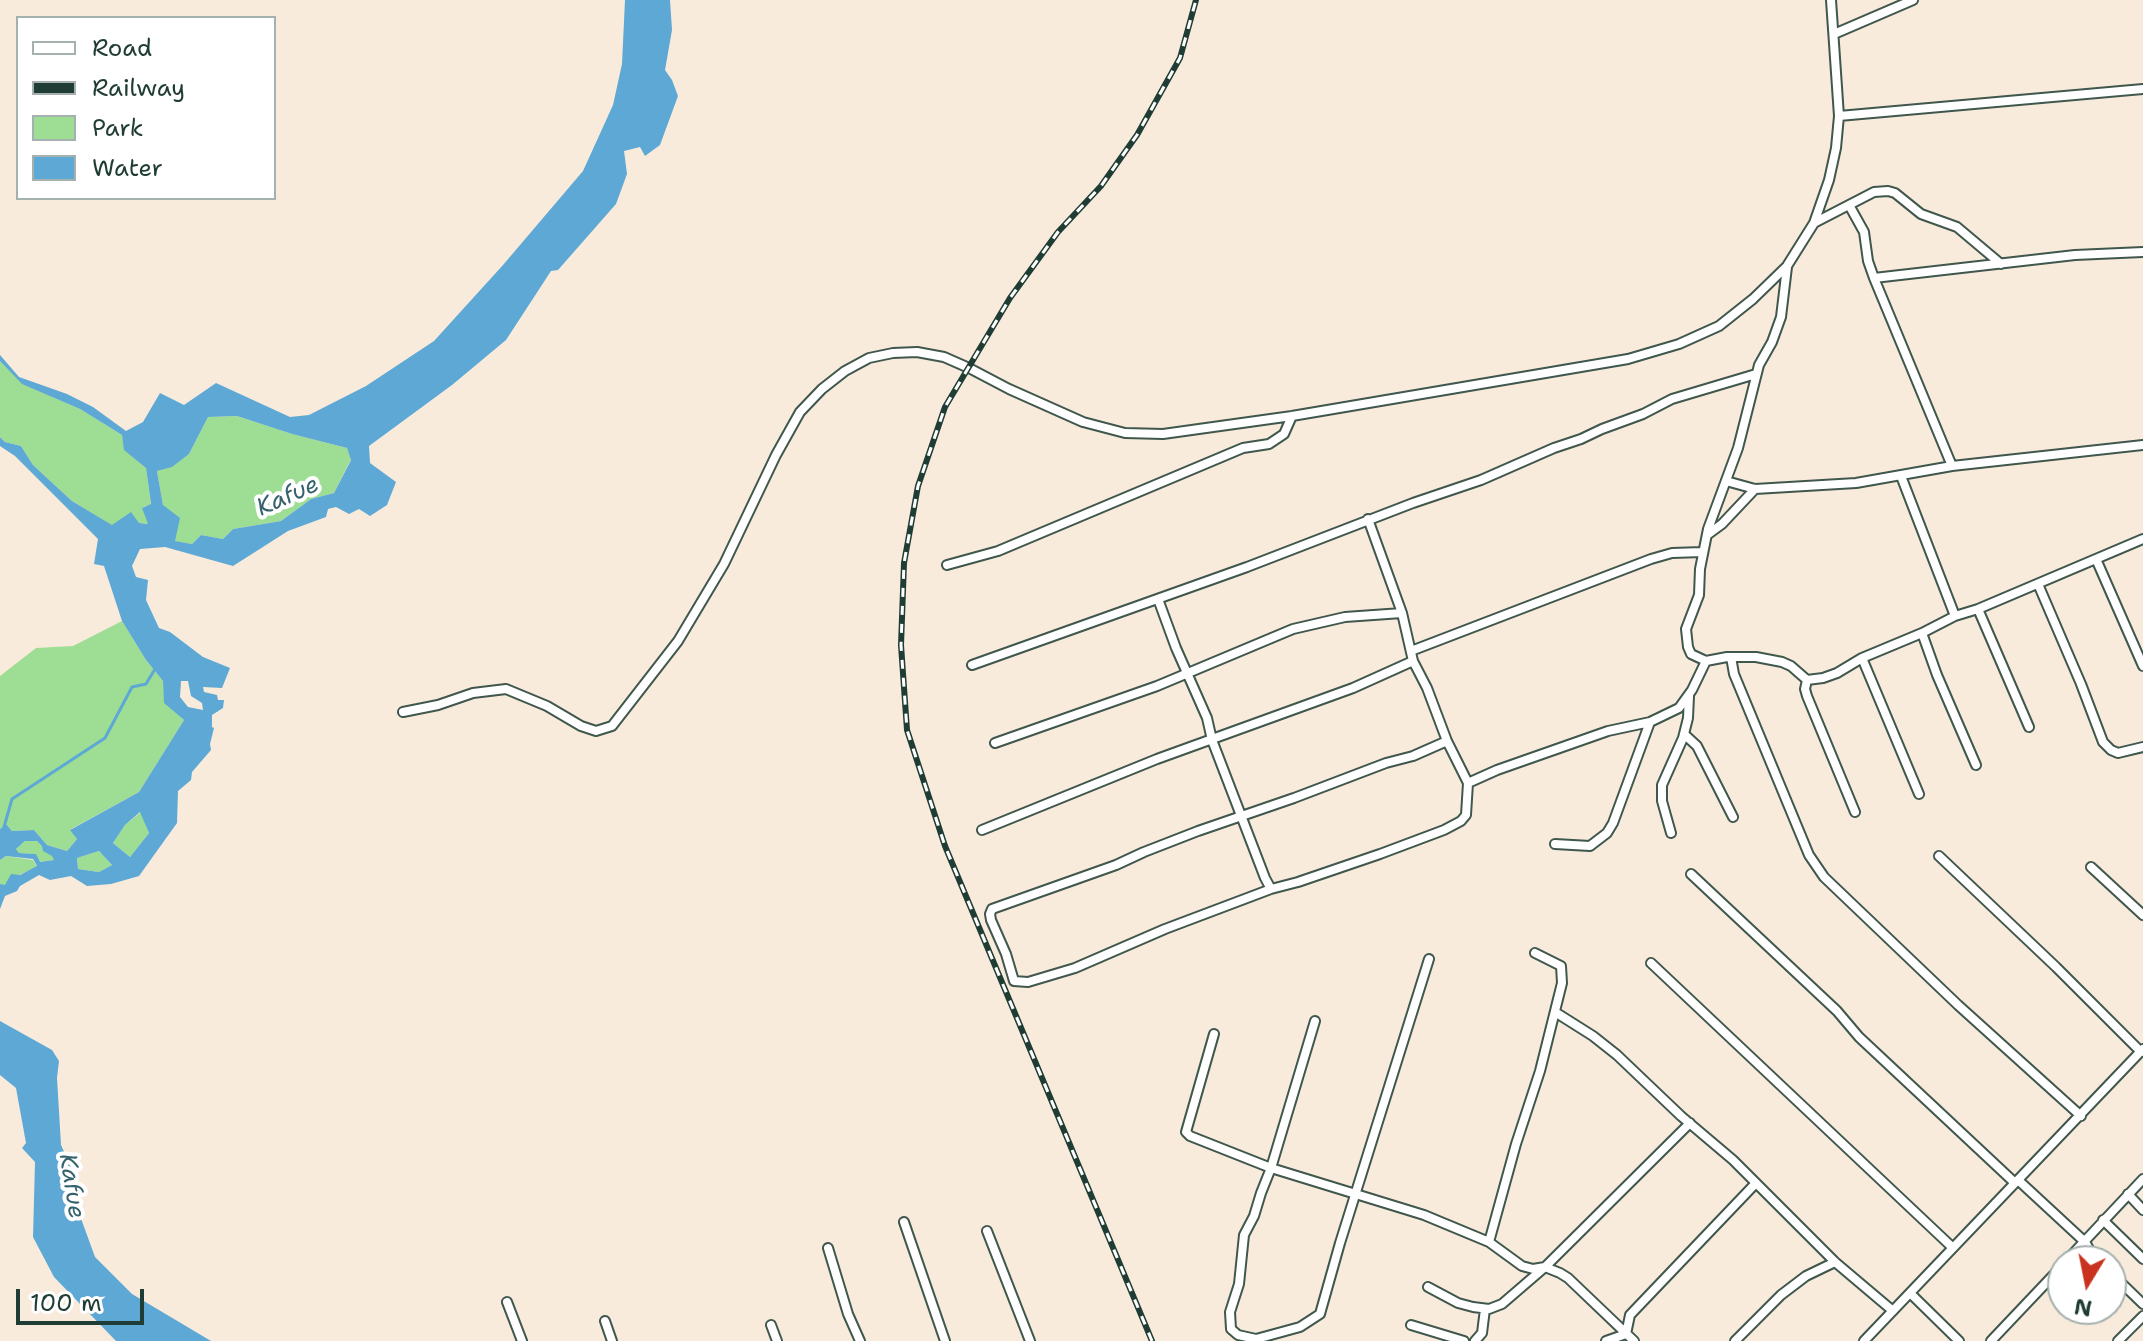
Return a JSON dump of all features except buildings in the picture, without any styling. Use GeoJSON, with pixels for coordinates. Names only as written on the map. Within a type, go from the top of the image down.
{"type":"FeatureCollection","features":[{"type":"Feature","properties":{"kind":"street"},"geometry":{"type":"LineString","coordinates":[[403,712],[438,705],[473,693],[506,689],[547,706],[581,726],[596,731],[612,726],[678,641],[724,564],[769,468],[800,412],[845,371],[869,358],[905,352],[944,357],[1083,422],[1125,433],[1163,434],[1292,416],[1628,359],[1679,344],[1719,326],[1787,266],[1814,223],[1829,180],[1839,116],[1831,0]]}},
{"type":"Feature","properties":{"kind":"street"},"geometry":{"type":"LineString","coordinates":[[1834,34],[1913,0]]}},
{"type":"Feature","properties":{"kind":"street"},"geometry":{"type":"LineString","coordinates":[[1839,116],[2143,89]]}},
{"type":"Feature","properties":{"kind":"street"},"geometry":{"type":"LineString","coordinates":[[1814,223],[1874,192],[1888,191],[1921,214],[1957,227],[2001,264]]}},
{"type":"Feature","properties":{"kind":"street"},"geometry":{"type":"LineString","coordinates":[[1849,205],[1864,232],[1874,278],[1952,466]]}},
{"type":"Feature","properties":{"kind":"street"},"geometry":{"type":"LineString","coordinates":[[1874,278],[2075,255],[2143,252]]}},
{"type":"Feature","properties":{"kind":"street"},"geometry":{"type":"LineString","coordinates":[[1787,266],[1781,317],[1756,374],[1738,448],[1707,535],[1700,569],[1699,595],[1686,636],[1691,654],[1706,661],[1756,657],[1791,666],[1807,680],[1807,696],[1855,812]]}},
{"type":"Feature","properties":{"kind":"street"},"geometry":{"type":"LineString","coordinates":[[972,665],[1481,480],[1643,414],[1672,399],[1756,374]]}},
{"type":"Feature","properties":{"kind":"street"},"geometry":{"type":"LineString","coordinates":[[947,565],[998,551],[1243,448],[1269,444],[1284,434],[1292,416]]}},
{"type":"Feature","properties":{"kind":"street"},"geometry":{"type":"LineString","coordinates":[[1726,481],[1755,489],[1856,483],[1952,466],[2143,445]]}},
{"type":"Feature","properties":{"kind":"street"},"geometry":{"type":"LineString","coordinates":[[1901,476],[1955,616]]}},
{"type":"Feature","properties":{"kind":"street"},"geometry":{"type":"LineString","coordinates":[[1707,535],[1722,524],[1755,489]]}},
{"type":"Feature","properties":{"kind":"street"},"geometry":{"type":"LineString","coordinates":[[1368,519],[1402,613],[1413,661],[1468,783],[1466,815],[1444,830],[1271,889],[1165,929],[1075,968],[1028,982],[1014,981],[991,920],[992,909],[1447,741]]}},
{"type":"Feature","properties":{"kind":"street"},"geometry":{"type":"LineString","coordinates":[[1807,680],[1837,673],[1862,658],[1955,616],[2143,539]]}},
{"type":"Feature","properties":{"kind":"street"},"geometry":{"type":"LineString","coordinates":[[1411,651],[1651,559],[1672,553],[1703,552]]}},
{"type":"Feature","properties":{"kind":"street"},"geometry":{"type":"LineString","coordinates":[[2096,559],[2139,644],[2143,666]]}},
{"type":"Feature","properties":{"kind":"street"},"geometry":{"type":"LineString","coordinates":[[2038,584],[2103,742],[2118,753],[2143,747]]}},
{"type":"Feature","properties":{"kind":"street"},"geometry":{"type":"LineString","coordinates":[[1158,599],[1207,718],[1212,740],[1271,889]]}},
{"type":"Feature","properties":{"kind":"street"},"geometry":{"type":"LineString","coordinates":[[1978,609],[2029,727]]}},
{"type":"Feature","properties":{"kind":"street"},"geometry":{"type":"LineString","coordinates":[[995,743],[1188,673],[1293,629],[1345,617],[1402,613]]}},
{"type":"Feature","properties":{"kind":"street"},"geometry":{"type":"LineString","coordinates":[[1922,633],[1976,765]]}},
{"type":"Feature","properties":{"kind":"street"},"geometry":{"type":"LineString","coordinates":[[1731,657],[1734,674],[1803,841],[1824,877],[1958,1005],[2081,1116]]}},
{"type":"Feature","properties":{"kind":"street"},"geometry":{"type":"LineString","coordinates":[[1862,658],[1919,794]]}},
{"type":"Feature","properties":{"kind":"street"},"geometry":{"type":"LineString","coordinates":[[982,830],[1157,759],[1353,688],[1413,661]]}},
{"type":"Feature","properties":{"kind":"street"},"geometry":{"type":"LineString","coordinates":[[1468,783],[1608,731],[1650,722],[1679,708],[1706,661]]}},
{"type":"Feature","properties":{"kind":"street"},"geometry":{"type":"LineString","coordinates":[[1671,833],[1662,801],[1662,785],[1684,734],[1689,695]]}},
{"type":"Feature","properties":{"kind":"street"},"geometry":{"type":"LineString","coordinates":[[1555,844],[1590,846],[1607,833],[1650,722]]}},
{"type":"Feature","properties":{"kind":"street"},"geometry":{"type":"LineString","coordinates":[[1684,734],[1697,746],[1733,817]]}},
{"type":"Feature","properties":{"kind":"street"},"geometry":{"type":"LineString","coordinates":[[1864,1341],[2142,1050],[1939,856]]}},
{"type":"Feature","properties":{"kind":"street"},"geometry":{"type":"LineString","coordinates":[[2091,867],[2143,915]]}},
{"type":"Feature","properties":{"kind":"street"},"geometry":{"type":"LineString","coordinates":[[1691,874],[1837,1011],[1859,1037],[2086,1245]]}},
{"type":"Feature","properties":{"kind":"street"},"geometry":{"type":"LineString","coordinates":[[1489,1242],[1540,1071],[1562,983],[1561,966],[1535,953]]}},
{"type":"Feature","properties":{"kind":"street"},"geometry":{"type":"LineString","coordinates":[[1315,1021],[1271,1168],[1244,1235],[1239,1284],[1230,1312],[1231,1329],[1245,1338],[1256,1339],[1300,1327],[1320,1314],[1429,959]]}},
{"type":"Feature","properties":{"kind":"street"},"geometry":{"type":"LineString","coordinates":[[1651,963],[1952,1247]]}},
{"type":"Feature","properties":{"kind":"street"},"geometry":{"type":"LineString","coordinates":[[1555,1012],[1617,1055],[1733,1160],[1835,1262],[1893,1311]]}},
{"type":"Feature","properties":{"kind":"street"},"geometry":{"type":"LineString","coordinates":[[1214,1034],[1186,1132],[1190,1136],[1271,1168],[1424,1215],[1489,1242],[1522,1266],[1533,1269],[1545,1267],[1568,1278],[1634,1341]]}},
{"type":"Feature","properties":{"kind":"street"},"geometry":{"type":"LineString","coordinates":[[1428,1287],[1458,1303],[1485,1309],[1502,1304],[1545,1267],[1690,1123]]}},
{"type":"Feature","properties":{"kind":"street"},"geometry":{"type":"LineString","coordinates":[[2082,1245],[2143,1179]]}},
{"type":"Feature","properties":{"kind":"street"},"geometry":{"type":"LineString","coordinates":[[1626,1334],[1630,1315],[1756,1183]]}},
{"type":"Feature","properties":{"kind":"street"},"geometry":{"type":"LineString","coordinates":[[2128,1194],[2143,1210]]}},
{"type":"Feature","properties":{"kind":"street"},"geometry":{"type":"LineString","coordinates":[[2103,1220],[2143,1259]]}},
{"type":"Feature","properties":{"kind":"street"},"geometry":{"type":"LineString","coordinates":[[904,1222],[945,1341]]}},
{"type":"Feature","properties":{"kind":"street"},"geometry":{"type":"LineString","coordinates":[[987,1231],[1030,1341]]}},
{"type":"Feature","properties":{"kind":"street"},"geometry":{"type":"LineString","coordinates":[[828,1248],[848,1314],[860,1341]]}},
{"type":"Feature","properties":{"kind":"street"},"geometry":{"type":"LineString","coordinates":[[1735,1341],[1781,1295],[1806,1276],[1835,1262]]}},
{"type":"Feature","properties":{"kind":"street"},"geometry":{"type":"LineString","coordinates":[[1991,1341],[2047,1282]]}},
{"type":"Feature","properties":{"kind":"street"},"geometry":{"type":"LineString","coordinates":[[2127,1288],[2143,1304]]}},
{"type":"Feature","properties":{"kind":"street"},"geometry":{"type":"LineString","coordinates":[[1910,1293],[1959,1341]]}},
{"type":"Feature","properties":{"kind":"street"},"geometry":{"type":"LineString","coordinates":[[507,1302],[522,1341]]}},
{"type":"Feature","properties":{"kind":"street"},"geometry":{"type":"LineString","coordinates":[[1475,1341],[1482,1333],[1485,1309]]}},
{"type":"Feature","properties":{"kind":"street"},"geometry":{"type":"LineString","coordinates":[[1609,1318],[1630,1315]]}},
{"type":"Feature","properties":{"kind":"street"},"geometry":{"type":"LineString","coordinates":[[2118,1341],[2143,1316]]}},
{"type":"Feature","properties":{"kind":"street"},"geometry":{"type":"LineString","coordinates":[[605,1321],[612,1341]]}},
{"type":"Feature","properties":{"kind":"street"},"geometry":{"type":"LineString","coordinates":[[771,1325],[777,1341]]}},
{"type":"Feature","properties":{"kind":"street"},"geometry":{"type":"LineString","coordinates":[[1411,1325],[1464,1341]]}},
{"type":"Feature","properties":{"kind":"street"},"geometry":{"type":"LineString","coordinates":[[1606,1341],[1626,1334]]}},
{"type":"Feature","properties":{"kind":"green space"},"geometry":{"type":"Polygon","coordinates":[[[0,361],[23,384],[80,409],[122,435],[125,450],[146,468],[151,505],[143,507],[149,524],[139,523],[130,513],[113,526],[72,501],[33,465],[21,446],[5,442],[0,437],[0,361]]]}},
{"type":"Feature","properties":{"kind":"green space"},"geometry":{"type":"Polygon","coordinates":[[[237,416],[347,448],[351,459],[334,493],[311,499],[281,521],[233,529],[223,539],[201,535],[192,544],[174,541],[157,471],[172,466],[189,454],[208,417],[237,416]]]}},
{"type":"Feature","properties":{"kind":"green space"},"geometry":{"type":"Polygon","coordinates":[[[122,621],[163,681],[165,703],[184,720],[139,792],[71,829],[77,839],[67,851],[47,845],[34,830],[12,831],[6,824],[0,829],[0,676],[36,648],[73,646],[122,621]]]}},
{"type":"Feature","properties":{"kind":"green space"},"geometry":{"type":"Polygon","coordinates":[[[141,812],[149,833],[130,857],[113,843],[125,825],[141,812]]]}},
{"type":"Feature","properties":{"kind":"green space"},"geometry":{"type":"Polygon","coordinates":[[[36,840],[55,860],[39,862],[35,854],[19,853],[16,849],[25,841],[36,840]]]}},
{"type":"Feature","properties":{"kind":"green space"},"geometry":{"type":"Polygon","coordinates":[[[99,851],[112,865],[99,872],[78,869],[77,858],[99,851]]]}},
{"type":"Feature","properties":{"kind":"green space"},"geometry":{"type":"Polygon","coordinates":[[[6,856],[33,860],[37,867],[5,886],[0,884],[0,860],[6,856]]]}},
{"type":"Feature","properties":{"kind":"water"},"geometry":{"type":"Polygon","coordinates":[[[625,0],[670,0],[672,30],[665,70],[678,96],[660,145],[645,156],[640,147],[624,151],[627,174],[616,204],[558,270],[551,271],[506,340],[452,385],[369,446],[370,463],[396,482],[387,505],[370,516],[359,509],[349,514],[336,507],[328,509],[326,517],[288,531],[233,566],[165,547],[140,549],[132,566],[136,577],[148,580],[146,600],[159,628],[170,632],[203,657],[230,668],[222,688],[203,687],[204,692],[224,700],[223,708],[212,715],[211,750],[192,772],[191,780],[178,791],[177,823],[139,876],[111,884],[87,886],[71,876],[50,880],[39,875],[5,896],[0,909],[0,884],[5,885],[11,874],[20,875],[37,866],[33,859],[6,856],[0,860],[0,829],[6,824],[12,831],[34,830],[47,845],[67,851],[77,839],[70,830],[139,792],[184,720],[164,703],[163,681],[122,621],[104,566],[94,564],[98,539],[15,456],[0,446],[0,437],[5,442],[21,446],[33,465],[72,501],[112,525],[131,512],[139,523],[148,524],[142,508],[151,504],[146,468],[124,450],[122,435],[80,409],[22,384],[0,361],[0,355],[19,377],[93,407],[126,431],[143,422],[160,393],[184,405],[216,383],[290,417],[309,415],[366,386],[434,341],[503,265],[583,171],[613,105],[622,64],[625,0]],[[237,416],[208,417],[189,454],[172,467],[157,471],[163,505],[180,518],[175,541],[192,544],[201,535],[223,539],[233,529],[281,521],[311,499],[334,493],[351,460],[347,448],[237,416]],[[181,681],[180,697],[188,707],[203,710],[202,703],[191,696],[188,681],[181,681]],[[140,812],[125,825],[113,843],[130,857],[149,833],[140,812]],[[25,841],[16,849],[19,853],[36,854],[40,862],[54,860],[37,841],[25,841]],[[99,851],[77,858],[78,869],[99,872],[112,865],[99,851]]]}},
{"type":"Feature","properties":{"kind":"water"},"geometry":{"type":"Polygon","coordinates":[[[0,1021],[52,1050],[59,1061],[57,1078],[61,1145],[72,1169],[69,1207],[79,1213],[95,1257],[132,1294],[211,1341],[116,1341],[54,1277],[33,1237],[35,1162],[22,1148],[26,1143],[16,1088],[0,1075],[0,1021]]]}},
{"type":"Feature","properties":{"kind":"waterway"},"geometry":{"type":"LineString","coordinates":[[4,827],[12,799],[105,738],[132,687],[146,684],[155,669]]}},
{"type":"Feature","properties":{"kind":"railway"},"geometry":{"type":"LineString","coordinates":[[1152,1341],[945,846],[907,730],[901,645],[904,563],[918,486],[945,407],[1010,298],[1058,232],[1101,186],[1137,135],[1180,58],[1196,0]]}},
{"type":"Feature","properties":{"kind":"water label","name":"Kafue"},"geometry":{"type":"Point","coordinates":[288,497]}},
{"type":"Feature","properties":{"kind":"water label","name":"Kafue"},"geometry":{"type":"Point","coordinates":[71,1186]}}]}
